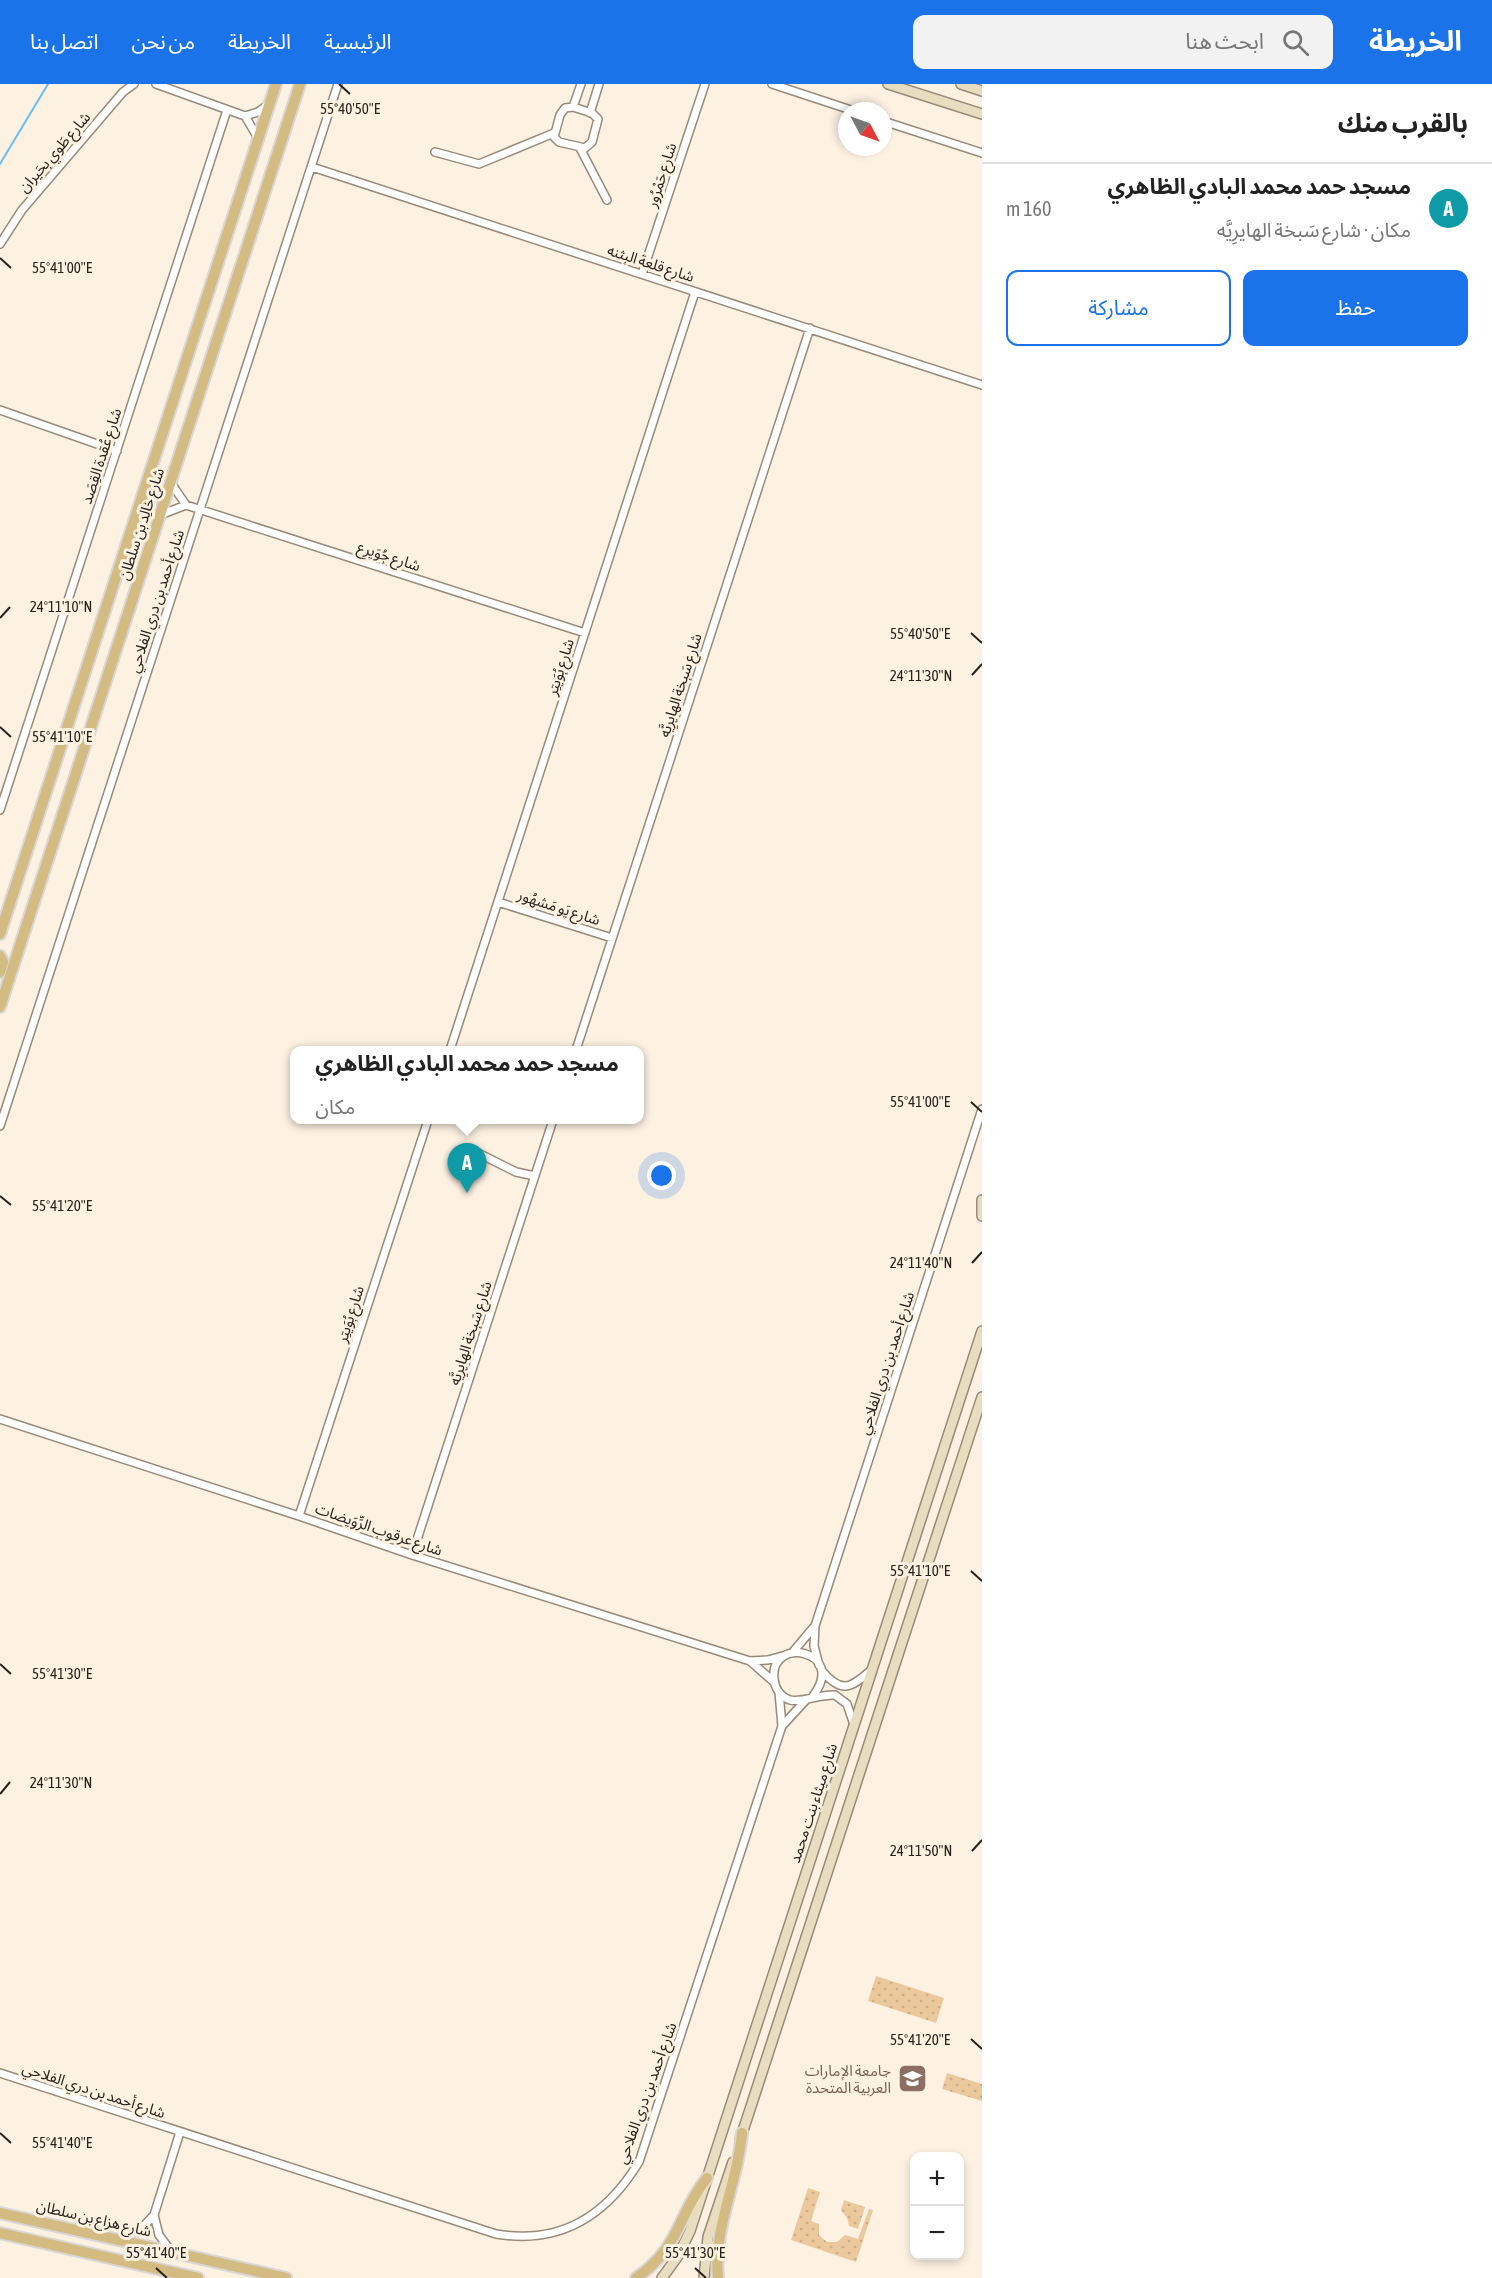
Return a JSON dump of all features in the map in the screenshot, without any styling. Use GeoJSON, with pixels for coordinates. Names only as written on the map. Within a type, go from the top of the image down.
{"type":"FeatureCollection","features":[{"type":"Feature","properties":{"kind":"main road","name":"شارع خالِد بن سلطان"},"geometry":{"type":"LineString","coordinates":[[0,934],[276,84]]}},
{"type":"Feature","properties":{"kind":"main road","name":"شارع خالِد بن سلطان"},"geometry":{"type":"LineString","coordinates":[[0,1007],[300,84]]}},
{"type":"Feature","properties":{"kind":"main road"},"geometry":{"type":"LineString","coordinates":[[888,84],[982,114]]}},
{"type":"Feature","properties":{"kind":"main road"},"geometry":{"type":"LineString","coordinates":[[961,84],[982,91]]}},
{"type":"Feature","properties":{"kind":"main road"},"geometry":{"type":"LineString","coordinates":[[0,956],[3,962],[0,972]]}},
{"type":"Feature","properties":{"kind":"main road"},"geometry":{"type":"LineString","coordinates":[[982,1200],[982,1216]]}},
{"type":"Feature","properties":{"kind":"main road","name":"شارع ميثاء بنت محمد"},"geometry":{"type":"LineString","coordinates":[[662,2278],[684,2244],[707,2178],[982,1331]]}},
{"type":"Feature","properties":{"kind":"main road"},"geometry":{"type":"LineString","coordinates":[[704,2278],[708,2237],[982,1397]]}},
{"type":"Feature","properties":{"kind":"main road"},"geometry":{"type":"LineString","coordinates":[[718,2278],[719,2236],[738,2166],[742,2133]]}},
{"type":"Feature","properties":{"kind":"main road"},"geometry":{"type":"LineString","coordinates":[[636,2278],[667,2251],[707,2178]]}},
{"type":"Feature","properties":{"kind":"main road","name":"شارع هزاع بن سلطان"},"geometry":{"type":"LineString","coordinates":[[0,2213],[286,2278]]}},
{"type":"Feature","properties":{"kind":"main road"},"geometry":{"type":"LineString","coordinates":[[0,2233],[198,2278]]}},
{"type":"Feature","properties":{"kind":"street","name":"شارع طَوي بحَيران"},"geometry":{"type":"LineString","coordinates":[[0,243],[22,210],[123,92],[134,84]]}},
{"type":"Feature","properties":{"kind":"street"},"geometry":{"type":"LineString","coordinates":[[156,84],[245,116],[258,112],[270,104]]}},
{"type":"Feature","properties":{"kind":"street","name":"شارع أحمد بن دري الفلاحي"},"geometry":{"type":"LineString","coordinates":[[0,1126],[338,84]]}},
{"type":"Feature","properties":{"kind":"street"},"geometry":{"type":"LineString","coordinates":[[573,107],[581,84]]}},
{"type":"Feature","properties":{"kind":"street"},"geometry":{"type":"LineString","coordinates":[[590,113],[600,84]]}},
{"type":"Feature","properties":{"kind":"street","name":"شارع حَمْرُور"},"geometry":{"type":"LineString","coordinates":[[642,274],[705,84]]}},
{"type":"Feature","properties":{"kind":"street"},"geometry":{"type":"LineString","coordinates":[[772,84],[838,106]]}},
{"type":"Feature","properties":{"kind":"street"},"geometry":{"type":"LineString","coordinates":[[573,107],[596,117],[598,124],[591,144],[585,148],[555,139],[554,133],[563,110],[573,107]]}},
{"type":"Feature","properties":{"kind":"street","name":"شارع عُقدة القِصَد"},"geometry":{"type":"LineString","coordinates":[[0,809],[227,110]]}},
{"type":"Feature","properties":{"kind":"street"},"geometry":{"type":"LineString","coordinates":[[245,116],[258,138]]}},
{"type":"Feature","properties":{"kind":"street"},"geometry":{"type":"LineString","coordinates":[[892,124],[982,153]]}},
{"type":"Feature","properties":{"kind":"street"},"geometry":{"type":"LineString","coordinates":[[435,152],[479,164],[554,133]]}},
{"type":"Feature","properties":{"kind":"street"},"geometry":{"type":"LineString","coordinates":[[579,148],[607,200]]}},
{"type":"Feature","properties":{"kind":"street","name":"شارع قلعة البثنه"},"geometry":{"type":"LineString","coordinates":[[312,167],[982,385]]}},
{"type":"Feature","properties":{"kind":"street","name":"شارع بُوَيتِر"},"geometry":{"type":"LineString","coordinates":[[451,1046],[695,292]]}},
{"type":"Feature","properties":{"kind":"street","name":"شارع سَبخة الهايرِيَّه"},"geometry":{"type":"LineString","coordinates":[[577,1046],[810,328]]}},
{"type":"Feature","properties":{"kind":"street"},"geometry":{"type":"LineString","coordinates":[[0,410],[117,451]]}},
{"type":"Feature","properties":{"kind":"street"},"geometry":{"type":"LineString","coordinates":[[160,515],[186,505],[171,483]]}},
{"type":"Feature","properties":{"kind":"street","name":"شارع جُوَيرِع"},"geometry":{"type":"LineString","coordinates":[[186,505],[585,633]]}},
{"type":"Feature","properties":{"kind":"street","name":"شارع يَو مَشهُور"},"geometry":{"type":"LineString","coordinates":[[498,902],[612,938]]}},
{"type":"Feature","properties":{"kind":"street","name":"شارع أحمد بن دري الفلاحي"},"geometry":{"type":"LineString","coordinates":[[821,1668],[814,1646],[815,1626],[982,1109]]}},
{"type":"Feature","properties":{"kind":"street","name":"شارع بُوَيتِر"},"geometry":{"type":"LineString","coordinates":[[299,1516],[426,1124]]}},
{"type":"Feature","properties":{"kind":"street","name":"شارع سَبخة الهايرِيَّه"},"geometry":{"type":"LineString","coordinates":[[412,1555],[551,1124]]}},
{"type":"Feature","properties":{"kind":"street"},"geometry":{"type":"LineString","coordinates":[[474,1152],[516,1172],[535,1176]]}},
{"type":"Feature","properties":{"kind":"street","name":"شارع عرقوب الرِّوَيضات"},"geometry":{"type":"LineString","coordinates":[[0,1419],[412,1555],[750,1661],[768,1660],[789,1654]]}},
{"type":"Feature","properties":{"kind":"street","name":"شارع أحمد بن دري الفلاحي"},"geometry":{"type":"LineString","coordinates":[[789,1654],[805,1640],[815,1626]]}},
{"type":"Feature","properties":{"kind":"street"},"geometry":{"type":"LineString","coordinates":[[854,1725],[850,1710],[842,1698],[835,1695],[791,1700],[778,1692],[774,1682],[776,1666],[789,1654],[808,1654],[834,1683],[846,1687],[858,1682],[872,1670]]}},
{"type":"Feature","properties":{"kind":"street","name":"شارع عرقوب الرِّوَيضات"},"geometry":{"type":"LineString","coordinates":[[750,1661],[774,1682]]}},
{"type":"Feature","properties":{"kind":"street"},"geometry":{"type":"LineString","coordinates":[[809,1698],[819,1688],[821,1668]]}},
{"type":"Feature","properties":{"kind":"street","name":"شارع أحمد بن دري الفلاحي"},"geometry":{"type":"LineString","coordinates":[[0,2073],[496,2234],[526,2237],[556,2233],[584,2221],[616,2196],[639,2162],[782,1726],[778,1692]]}},
{"type":"Feature","properties":{"kind":"street","name":"شارع أحمد بن دري الفلاحي"},"geometry":{"type":"LineString","coordinates":[[782,1726],[809,1698]]}},
{"type":"Feature","properties":{"kind":"street","name":"شارع أحمد بن دري الفلاحي"},"geometry":{"type":"LineString","coordinates":[[154,2215],[180,2132]]}},
{"type":"Feature","properties":{"kind":"street"},"geometry":{"type":"LineString","coordinates":[[119,2239],[139,2231],[154,2215]]}},
{"type":"Feature","properties":{"kind":"street"},"geometry":{"type":"LineString","coordinates":[[154,2215],[159,2235],[171,2251]]}},
{"type":"Feature","properties":{"kind":"shaded area"},"geometry":{"type":"Polygon","coordinates":[[[876,1976],[944,1998],[936,2023],[868,2001],[876,1976]]]}},
{"type":"Feature","properties":{"kind":"shaded area"},"geometry":{"type":"Polygon","coordinates":[[[947,2073],[982,2084],[982,2101],[942,2089],[947,2073]]]}},
{"type":"Feature","properties":{"kind":"shaded area"},"geometry":{"type":"Polygon","coordinates":[[[808,2188],[820,2192],[811,2221],[819,2224],[819,2235],[827,2242],[837,2242],[845,2235],[858,2239],[869,2209],[873,2210],[856,2262],[791,2240],[808,2188]]]}},
{"type":"Feature","properties":{"kind":"shaded area"},"geometry":{"type":"Polygon","coordinates":[[[844,2200],[865,2207],[858,2229],[849,2226],[841,2210],[844,2200]]]}},
{"type":"Feature","properties":{"kind":"waterway"},"geometry":{"type":"LineString","coordinates":[[0,164],[48,84]]}},
{"type":"Feature","properties":{"kind":"place","name":"مسجد حمد محمد البادي الظاهري"},"geometry":{"type":"Point","coordinates":[467,1193]}},
{"type":"Feature","properties":{"kind":"place","name":"جامعة الإمارات العربية المتحدة"},"geometry":{"type":"Point","coordinates":[912,2079]}}]}
